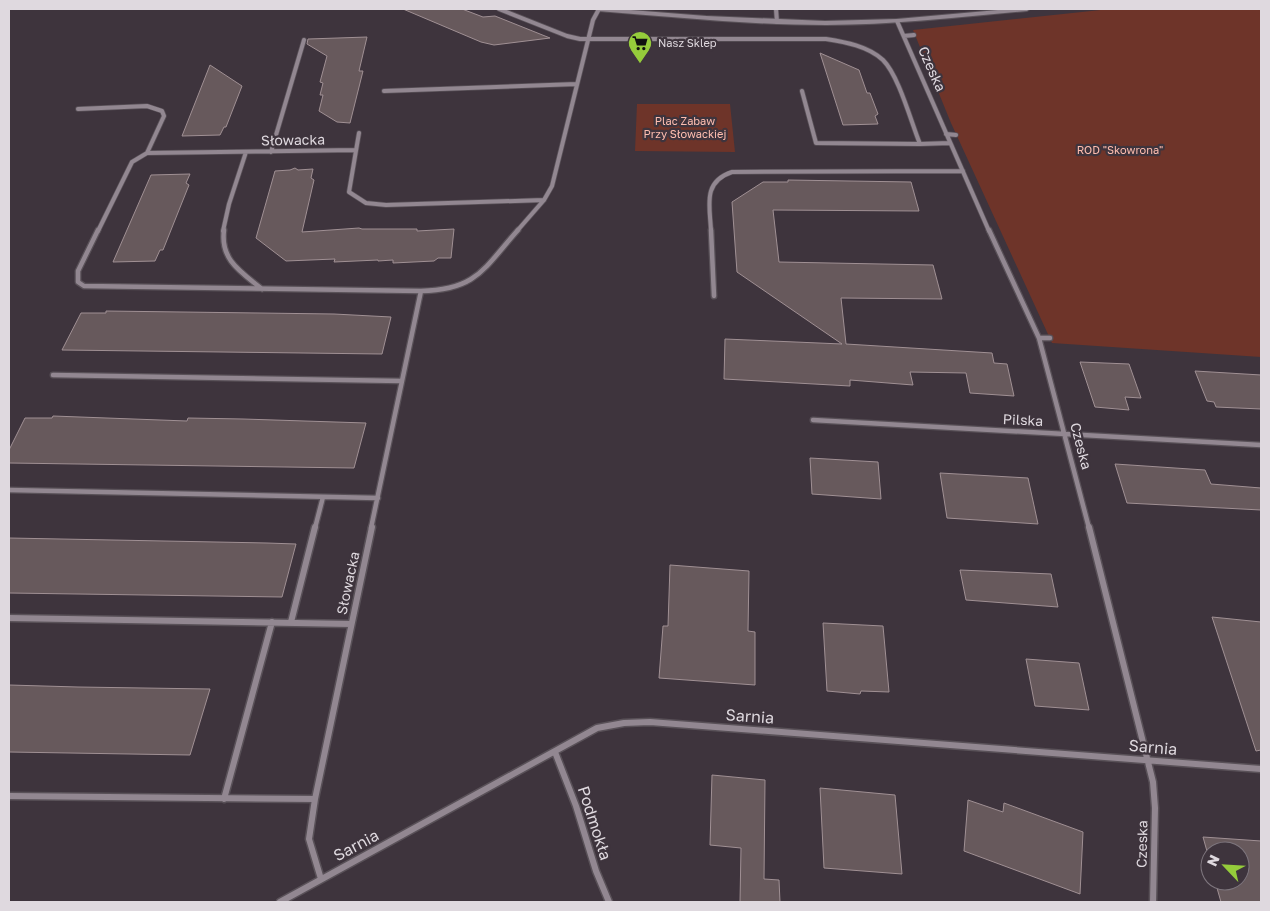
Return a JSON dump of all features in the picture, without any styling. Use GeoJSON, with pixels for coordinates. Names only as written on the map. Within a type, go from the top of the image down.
{"type":"FeatureCollection","features":[{"type":"Feature","properties":{"kind":"street"},"geometry":{"type":"LineString","coordinates":[[499,9],[567,36],[588,39],[826,39],[846,42],[876,56],[890,70],[920,144]]}},
{"type":"Feature","properties":{"kind":"street"},"geometry":{"type":"LineString","coordinates":[[246,152],[147,153],[132,162],[78,270],[78,282],[84,286],[421,291],[444,291],[466,284],[476,278],[544,200],[552,186],[588,39],[598,9],[777,22],[850,23],[897,21],[1027,9]]}},
{"type":"Feature","properties":{"kind":"street"},"geometry":{"type":"LineString","coordinates":[[776,9],[777,22]]}},
{"type":"Feature","properties":{"kind":"street","name":"Czeska"},"geometry":{"type":"LineString","coordinates":[[897,21],[1004,265],[1039,338],[1153,782],[1155,808],[1154,902]]}},
{"type":"Feature","properties":{"kind":"street"},"geometry":{"type":"LineString","coordinates":[[904,36],[914,35]]}},
{"type":"Feature","properties":{"kind":"street"},"geometry":{"type":"LineString","coordinates":[[271,152],[304,40]]}},
{"type":"Feature","properties":{"kind":"street"},"geometry":{"type":"LineString","coordinates":[[384,91],[577,84]]}},
{"type":"Feature","properties":{"kind":"street"},"geometry":{"type":"LineString","coordinates":[[802,92],[816,143],[950,143]]}},
{"type":"Feature","properties":{"kind":"street"},"geometry":{"type":"LineString","coordinates":[[78,109],[147,106],[162,111],[164,116],[147,153]]}},
{"type":"Feature","properties":{"kind":"street"},"geometry":{"type":"LineString","coordinates":[[359,133],[349,192],[359,202],[368,205],[544,200]]}},
{"type":"Feature","properties":{"kind":"street"},"geometry":{"type":"LineString","coordinates":[[946,134],[956,135]]}},
{"type":"Feature","properties":{"kind":"street","name":"Słowacka"},"geometry":{"type":"LineString","coordinates":[[263,290],[232,264],[226,256],[223,245],[223,228],[246,152],[355,150]]}},
{"type":"Feature","properties":{"kind":"street"},"geometry":{"type":"LineString","coordinates":[[714,296],[709,194],[713,184],[719,177],[738,170],[963,171]]}},
{"type":"Feature","properties":{"kind":"street","name":"Słowacka"},"geometry":{"type":"LineString","coordinates":[[321,879],[309,839],[315,799],[421,291]]}},
{"type":"Feature","properties":{"kind":"street"},"geometry":{"type":"LineString","coordinates":[[1039,338],[1050,338]]}},
{"type":"Feature","properties":{"kind":"street"},"geometry":{"type":"LineString","coordinates":[[53,375],[402,381]]}},
{"type":"Feature","properties":{"kind":"street","name":"Pilska"},"geometry":{"type":"LineString","coordinates":[[813,420],[1261,445]]}},
{"type":"Feature","properties":{"kind":"street"},"geometry":{"type":"LineString","coordinates":[[9,490],[378,498]]}},
{"type":"Feature","properties":{"kind":"street"},"geometry":{"type":"LineString","coordinates":[[291,622],[324,497]]}},
{"type":"Feature","properties":{"kind":"street"},"geometry":{"type":"LineString","coordinates":[[9,618],[351,624]]}},
{"type":"Feature","properties":{"kind":"street"},"geometry":{"type":"LineString","coordinates":[[224,799],[272,622]]}},
{"type":"Feature","properties":{"kind":"street","name":"Sarnia"},"geometry":{"type":"LineString","coordinates":[[280,902],[597,728],[624,723],[650,722],[1261,769]]}},
{"type":"Feature","properties":{"kind":"street","name":"Podmokła"},"geometry":{"type":"LineString","coordinates":[[556,752],[576,806],[596,871],[610,902]]}},
{"type":"Feature","properties":{"kind":"street"},"geometry":{"type":"LineString","coordinates":[[9,796],[315,799]]}},
{"type":"Feature","properties":{"kind":"green space","name":"ROD \"Skowrona\""},"geometry":{"type":"Polygon","coordinates":[[[1110,9],[1261,9],[1261,357],[1052,343],[951,123],[913,30],[1110,9]]]}},
{"type":"Feature","properties":{"kind":"green space","name":"Plac Zabaw Przy Słowackiej"},"geometry":{"type":"Polygon","coordinates":[[[637,104],[730,104],[735,152],[635,151],[637,104]]]}},
{"type":"Feature","properties":{"kind":"building"},"geometry":{"type":"Polygon","coordinates":[[[403,9],[462,9],[483,17],[495,16],[550,38],[494,45],[481,42],[403,9]]]}},
{"type":"Feature","properties":{"kind":"building"},"geometry":{"type":"Polygon","coordinates":[[[367,37],[359,71],[363,71],[350,123],[337,122],[319,111],[323,95],[320,95],[323,83],[320,82],[327,56],[307,44],[308,39],[367,37]]]}},
{"type":"Feature","properties":{"kind":"building"},"geometry":{"type":"Polygon","coordinates":[[[820,53],[859,70],[867,93],[870,93],[878,114],[875,116],[878,124],[843,125],[820,53]]]}},
{"type":"Feature","properties":{"kind":"building"},"geometry":{"type":"Polygon","coordinates":[[[210,65],[242,86],[226,127],[224,127],[220,135],[182,136],[210,65]]]}},
{"type":"Feature","properties":{"kind":"building"},"geometry":{"type":"Polygon","coordinates":[[[295,168],[298,170],[313,169],[311,178],[314,180],[302,232],[359,228],[417,229],[417,231],[454,229],[451,258],[438,258],[434,261],[393,263],[393,260],[334,262],[335,259],[286,261],[256,238],[275,171],[295,168]]]}},
{"type":"Feature","properties":{"kind":"building"},"geometry":{"type":"Polygon","coordinates":[[[190,174],[186,183],[189,185],[163,250],[160,250],[155,261],[113,262],[151,175],[190,174]]]}},
{"type":"Feature","properties":{"kind":"building"},"geometry":{"type":"Polygon","coordinates":[[[788,180],[911,182],[919,211],[773,210],[779,262],[933,265],[942,299],[841,298],[846,344],[992,353],[994,363],[1007,364],[1014,396],[970,393],[966,373],[910,372],[913,385],[850,380],[850,386],[724,379],[725,339],[842,344],[737,272],[732,202],[763,182],[788,182],[788,180]]]}},
{"type":"Feature","properties":{"kind":"building"},"geometry":{"type":"Polygon","coordinates":[[[106,311],[334,314],[391,317],[382,354],[62,350],[81,313],[106,313],[106,311]]]}},
{"type":"Feature","properties":{"kind":"building"},"geometry":{"type":"Polygon","coordinates":[[[1080,362],[1129,364],[1141,398],[1125,397],[1129,410],[1095,407],[1080,362]]]}},
{"type":"Feature","properties":{"kind":"building"},"geometry":{"type":"Polygon","coordinates":[[[1195,371],[1261,375],[1261,409],[1216,407],[1214,402],[1207,401],[1195,371]]]}},
{"type":"Feature","properties":{"kind":"building"},"geometry":{"type":"Polygon","coordinates":[[[53,416],[187,421],[188,418],[366,423],[354,468],[9,463],[9,450],[25,418],[52,418],[53,416]]]}},
{"type":"Feature","properties":{"kind":"building"},"geometry":{"type":"Polygon","coordinates":[[[810,458],[878,462],[881,499],[812,494],[810,458]]]}},
{"type":"Feature","properties":{"kind":"building"},"geometry":{"type":"Polygon","coordinates":[[[1115,464],[1205,470],[1211,484],[1261,488],[1261,510],[1127,503],[1115,464]]]}},
{"type":"Feature","properties":{"kind":"building"},"geometry":{"type":"Polygon","coordinates":[[[940,473],[1028,478],[1038,524],[947,518],[940,473]]]}},
{"type":"Feature","properties":{"kind":"building"},"geometry":{"type":"Polygon","coordinates":[[[9,538],[296,544],[282,597],[9,593],[9,538]]]}},
{"type":"Feature","properties":{"kind":"building"},"geometry":{"type":"Polygon","coordinates":[[[670,565],[749,571],[748,631],[755,632],[755,685],[659,678],[663,626],[668,626],[670,565]]]}},
{"type":"Feature","properties":{"kind":"building"},"geometry":{"type":"Polygon","coordinates":[[[960,570],[1051,574],[1058,607],[966,600],[960,570]]]}},
{"type":"Feature","properties":{"kind":"building"},"geometry":{"type":"Polygon","coordinates":[[[1212,617],[1261,622],[1261,750],[1256,751],[1212,617]]]}},
{"type":"Feature","properties":{"kind":"building"},"geometry":{"type":"Polygon","coordinates":[[[823,623],[883,626],[889,692],[861,691],[860,694],[827,691],[823,623]]]}},
{"type":"Feature","properties":{"kind":"building"},"geometry":{"type":"Polygon","coordinates":[[[1026,659],[1079,663],[1089,710],[1035,706],[1026,659]]]}},
{"type":"Feature","properties":{"kind":"building"},"geometry":{"type":"Polygon","coordinates":[[[9,685],[210,689],[190,755],[9,752],[9,685]]]}},
{"type":"Feature","properties":{"kind":"building"},"geometry":{"type":"Polygon","coordinates":[[[712,775],[765,780],[764,879],[779,880],[780,902],[740,902],[741,848],[710,845],[712,775]]]}},
{"type":"Feature","properties":{"kind":"building"},"geometry":{"type":"Polygon","coordinates":[[[820,788],[895,795],[902,874],[824,868],[820,788]]]}},
{"type":"Feature","properties":{"kind":"building"},"geometry":{"type":"Polygon","coordinates":[[[968,800],[1003,812],[1004,803],[1083,832],[1080,894],[964,851],[968,800]]]}},
{"type":"Feature","properties":{"kind":"building"},"geometry":{"type":"Polygon","coordinates":[[[1203,837],[1261,841],[1261,902],[1221,902],[1218,891],[1250,891],[1250,841],[1204,841],[1203,837]]]}},
{"type":"Feature","properties":{"kind":"place","name":"Nasz Sklep"},"geometry":{"type":"Point","coordinates":[640,64]}}]}
